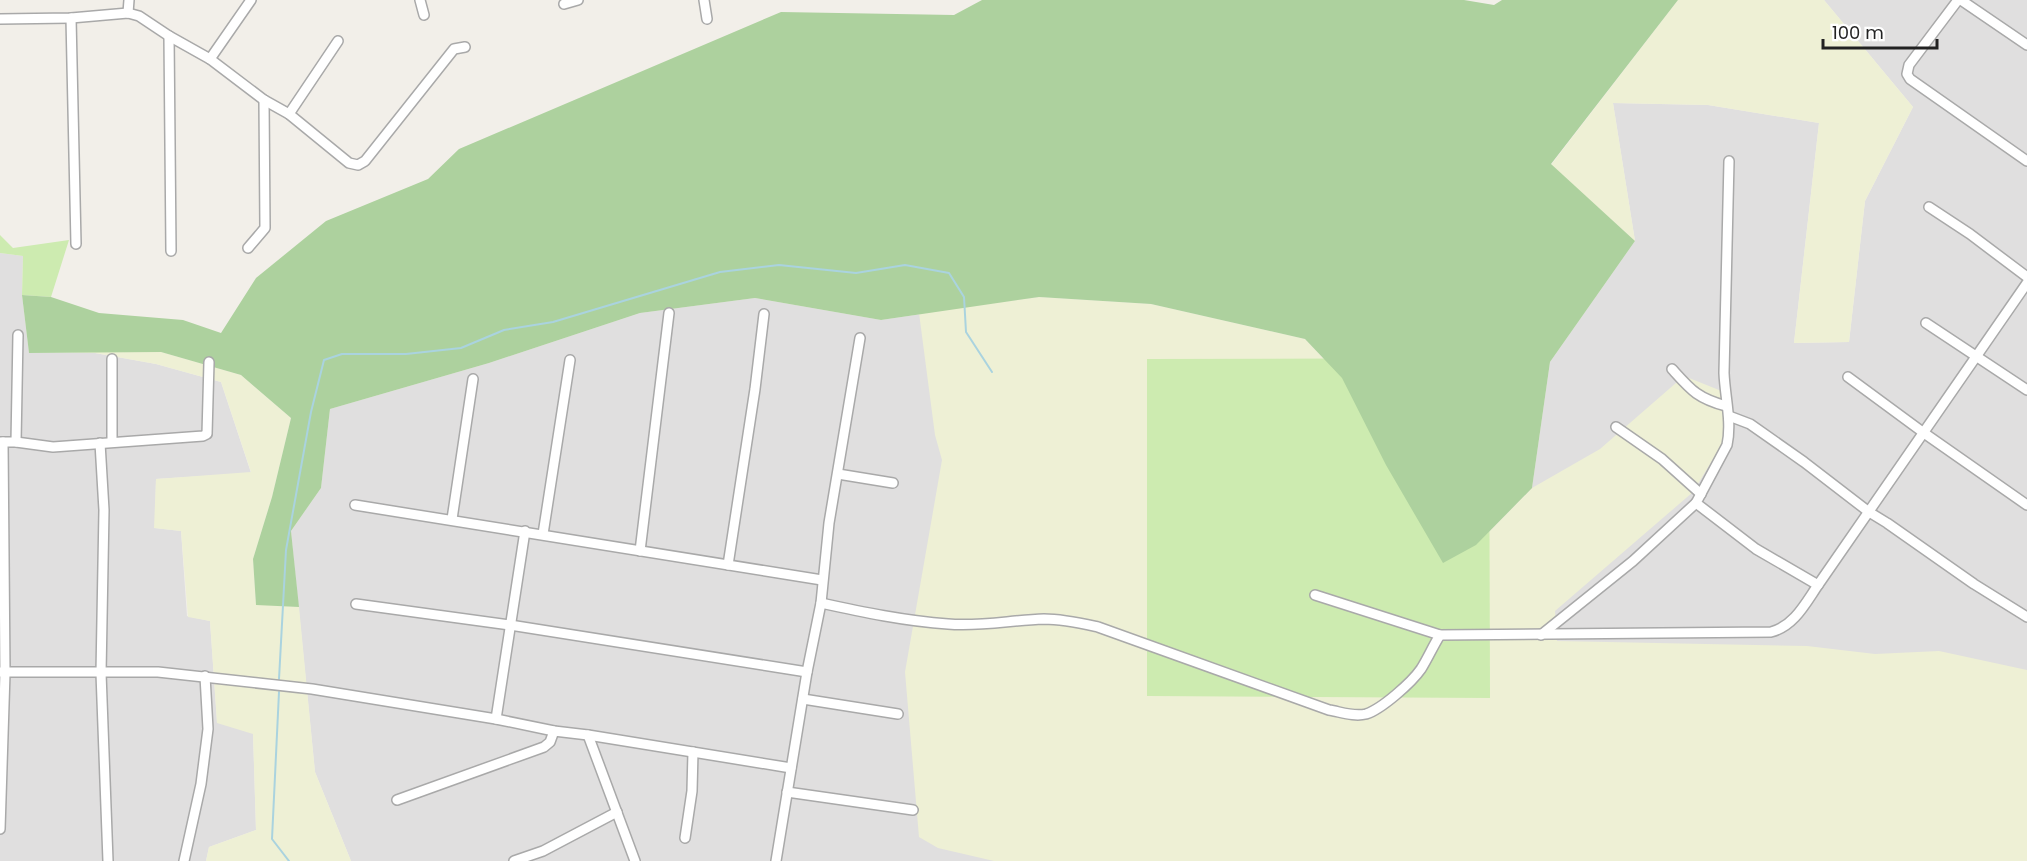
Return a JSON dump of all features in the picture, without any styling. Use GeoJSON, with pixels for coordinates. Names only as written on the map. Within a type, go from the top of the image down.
{"type":"FeatureCollection","features":[{"type":"Feature","properties":{"kind":"street"},"geometry":{"type":"LineString","coordinates":[[128,14],[129,0]]}},
{"type":"Feature","properties":{"kind":"street"},"geometry":{"type":"LineString","coordinates":[[210,58],[251,0]]}},
{"type":"Feature","properties":{"kind":"street"},"geometry":{"type":"LineString","coordinates":[[420,0],[424,15]]}},
{"type":"Feature","properties":{"kind":"street"},"geometry":{"type":"LineString","coordinates":[[564,4],[578,0]]}},
{"type":"Feature","properties":{"kind":"street"},"geometry":{"type":"LineString","coordinates":[[704,0],[707,19]]}},
{"type":"Feature","properties":{"kind":"street"},"geometry":{"type":"LineString","coordinates":[[2027,45],[1960,0],[1909,65],[1907,74],[1910,80],[2027,161]]}},
{"type":"Feature","properties":{"kind":"street"},"geometry":{"type":"LineString","coordinates":[[0,19],[128,14],[139,16],[169,36],[210,58],[264,100],[289,114],[349,163],[358,165],[365,161],[454,49],[465,47]]}},
{"type":"Feature","properties":{"kind":"street"},"geometry":{"type":"LineString","coordinates":[[71,18],[76,244]]}},
{"type":"Feature","properties":{"kind":"street"},"geometry":{"type":"LineString","coordinates":[[169,36],[171,251]]}},
{"type":"Feature","properties":{"kind":"street"},"geometry":{"type":"LineString","coordinates":[[289,114],[339,41]]}},
{"type":"Feature","properties":{"kind":"street"},"geometry":{"type":"LineString","coordinates":[[248,248],[265,228],[264,100]]}},
{"type":"Feature","properties":{"kind":"street"},"geometry":{"type":"LineString","coordinates":[[1541,635],[1633,561],[1699,499],[1727,445],[1729,416],[1726,406],[1724,373],[1729,161]]}},
{"type":"Feature","properties":{"kind":"street"},"geometry":{"type":"LineString","coordinates":[[1929,207],[1970,234],[2027,277]]}},
{"type":"Feature","properties":{"kind":"street"},"geometry":{"type":"LineString","coordinates":[[1315,595],[1440,635],[1771,632],[1780,630],[1793,621],[2027,283]]}},
{"type":"Feature","properties":{"kind":"street"},"geometry":{"type":"LineString","coordinates":[[640,551],[669,313]]}},
{"type":"Feature","properties":{"kind":"street"},"geometry":{"type":"LineString","coordinates":[[728,566],[764,314]]}},
{"type":"Feature","properties":{"kind":"street"},"geometry":{"type":"LineString","coordinates":[[1926,323],[2027,390]]}},
{"type":"Feature","properties":{"kind":"street"},"geometry":{"type":"LineString","coordinates":[[16,442],[18,334]]}},
{"type":"Feature","properties":{"kind":"street"},"geometry":{"type":"LineString","coordinates":[[776,861],[807,672],[821,603],[829,524],[860,338]]}},
{"type":"Feature","properties":{"kind":"street"},"geometry":{"type":"LineString","coordinates":[[112,359],[112,442]]}},
{"type":"Feature","properties":{"kind":"street"},"geometry":{"type":"LineString","coordinates":[[543,534],[570,360]]}},
{"type":"Feature","properties":{"kind":"street"},"geometry":{"type":"LineString","coordinates":[[0,829],[3,672],[1,442],[53,447],[203,436],[207,434],[209,362]]}},
{"type":"Feature","properties":{"kind":"street"},"geometry":{"type":"LineString","coordinates":[[1672,369],[1693,392],[1702,398],[1726,406]]}},
{"type":"Feature","properties":{"kind":"street"},"geometry":{"type":"LineString","coordinates":[[1848,377],[2027,505]]}},
{"type":"Feature","properties":{"kind":"street"},"geometry":{"type":"LineString","coordinates":[[452,519],[473,379]]}},
{"type":"Feature","properties":{"kind":"street"},"geometry":{"type":"LineString","coordinates":[[1729,416],[1750,424],[1869,512],[1974,584],[2027,617]]}},
{"type":"Feature","properties":{"kind":"street"},"geometry":{"type":"LineString","coordinates":[[1616,428],[1662,459],[1699,499],[1756,549],[1818,585]]}},
{"type":"Feature","properties":{"kind":"street"},"geometry":{"type":"LineString","coordinates":[[100,443],[104,510],[101,673],[108,861]]}},
{"type":"Feature","properties":{"kind":"street"},"geometry":{"type":"LineString","coordinates":[[838,474],[893,483]]}},
{"type":"Feature","properties":{"kind":"street"},"geometry":{"type":"LineString","coordinates":[[355,505],[822,580]]}},
{"type":"Feature","properties":{"kind":"street"},"geometry":{"type":"LineString","coordinates":[[496,719],[525,531]]}},
{"type":"Feature","properties":{"kind":"street"},"geometry":{"type":"LineString","coordinates":[[821,603],[871,614],[947,624],[987,625],[1043,620],[1069,621],[1098,627],[1329,710],[1352,715],[1367,714],[1404,687],[1421,669],[1440,635]]}},
{"type":"Feature","properties":{"kind":"street"},"geometry":{"type":"LineString","coordinates":[[356,604],[510,625],[807,672]]}},
{"type":"Feature","properties":{"kind":"street"},"geometry":{"type":"LineString","coordinates":[[3,672],[158,672],[312,689],[496,719],[554,731],[791,768]]}},
{"type":"Feature","properties":{"kind":"street"},"geometry":{"type":"LineString","coordinates":[[184,861],[201,784],[208,729],[205,676]]}},
{"type":"Feature","properties":{"kind":"street"},"geometry":{"type":"LineString","coordinates":[[803,699],[898,714]]}},
{"type":"Feature","properties":{"kind":"street"},"geometry":{"type":"LineString","coordinates":[[397,800],[544,747],[550,742],[554,731]]}},
{"type":"Feature","properties":{"kind":"street"},"geometry":{"type":"LineString","coordinates":[[588,735],[635,861]]}},
{"type":"Feature","properties":{"kind":"street"},"geometry":{"type":"LineString","coordinates":[[685,838],[692,791],[693,752]]}},
{"type":"Feature","properties":{"kind":"street"},"geometry":{"type":"LineString","coordinates":[[787,792],[913,810]]}},
{"type":"Feature","properties":{"kind":"street"},"geometry":{"type":"LineString","coordinates":[[514,861],[543,851],[617,812]]}},
{"type":"Feature","properties":{"kind":"shaded area"},"geometry":{"type":"Polygon","coordinates":[[[1824,0],[2027,0],[2027,861],[351,861],[315,772],[291,531],[321,488],[330,409],[489,363],[640,313],[755,298],[881,320],[1039,297],[1532,488],[1550,362],[1635,241],[1613,103],[1708,105],[1819,123],[1794,343],[1849,342],[1865,201],[1913,107],[1824,0]]]}},
{"type":"Feature","properties":{"kind":"shaded area"},"geometry":{"type":"Polygon","coordinates":[[[0,253],[23,256],[22,295],[29,353],[95,353],[156,364],[221,382],[251,473],[156,479],[155,528],[181,531],[187,616],[210,621],[217,722],[253,733],[256,830],[209,847],[206,861],[0,861],[0,253]]]}},
{"type":"Feature","properties":{"kind":"green space"},"geometry":{"type":"Polygon","coordinates":[[[982,0],[1464,0],[1494,5],[1502,0],[1678,0],[1551,164],[1635,241],[1550,362],[1532,488],[1476,545],[1443,563],[1386,465],[1342,378],[1305,339],[1151,304],[1039,297],[881,320],[755,298],[640,313],[489,363],[330,409],[321,488],[291,531],[299,607],[256,605],[253,559],[272,497],[291,418],[241,375],[161,352],[29,353],[22,295],[51,297],[99,313],[183,320],[221,333],[256,278],[326,221],[428,179],[459,149],[781,12],[954,15],[982,0]]]}},
{"type":"Feature","properties":{"kind":"green space"},"geometry":{"type":"Polygon","coordinates":[[[1678,0],[1824,0],[1913,107],[1865,201],[1849,342],[1794,343],[1819,123],[1708,105],[1613,103],[1635,241],[1551,165],[1678,0]]]}},
{"type":"Feature","properties":{"kind":"green space"},"geometry":{"type":"Polygon","coordinates":[[[0,235],[13,248],[69,240],[51,297],[22,295],[23,256],[0,253],[0,235]]]}},
{"type":"Feature","properties":{"kind":"green space"},"geometry":{"type":"Polygon","coordinates":[[[1039,297],[1151,304],[1305,339],[1342,378],[1476,545],[1532,488],[1600,449],[1684,376],[1724,392],[1724,441],[1693,492],[1555,611],[1557,641],[1807,646],[1875,654],[1939,651],[2027,670],[2027,861],[994,861],[938,848],[919,837],[905,672],[942,460],[935,435],[919,313],[1039,297]]]}},
{"type":"Feature","properties":{"kind":"green space"},"geometry":{"type":"Polygon","coordinates":[[[68,352],[161,352],[241,375],[291,418],[272,497],[253,559],[256,604],[299,607],[315,772],[351,861],[206,861],[209,847],[256,830],[253,734],[217,723],[210,621],[188,617],[181,531],[154,528],[156,479],[251,472],[221,382],[156,364],[95,353],[68,352]]]}},
{"type":"Feature","properties":{"kind":"green space"},"geometry":{"type":"Polygon","coordinates":[[[1489,358],[1490,698],[1147,696],[1147,359],[1489,358]]]}},
{"type":"Feature","properties":{"kind":"waterway"},"geometry":{"type":"LineString","coordinates":[[279,679],[286,550],[311,412],[324,360],[342,354],[406,354],[461,348],[504,330],[553,322],[720,272],[779,265],[856,273],[905,265],[949,273],[964,297],[966,332],[992,372]]}},
{"type":"Feature","properties":{"kind":"waterway"},"geometry":{"type":"LineString","coordinates":[[279,692],[272,839],[289,861]]}}]}
